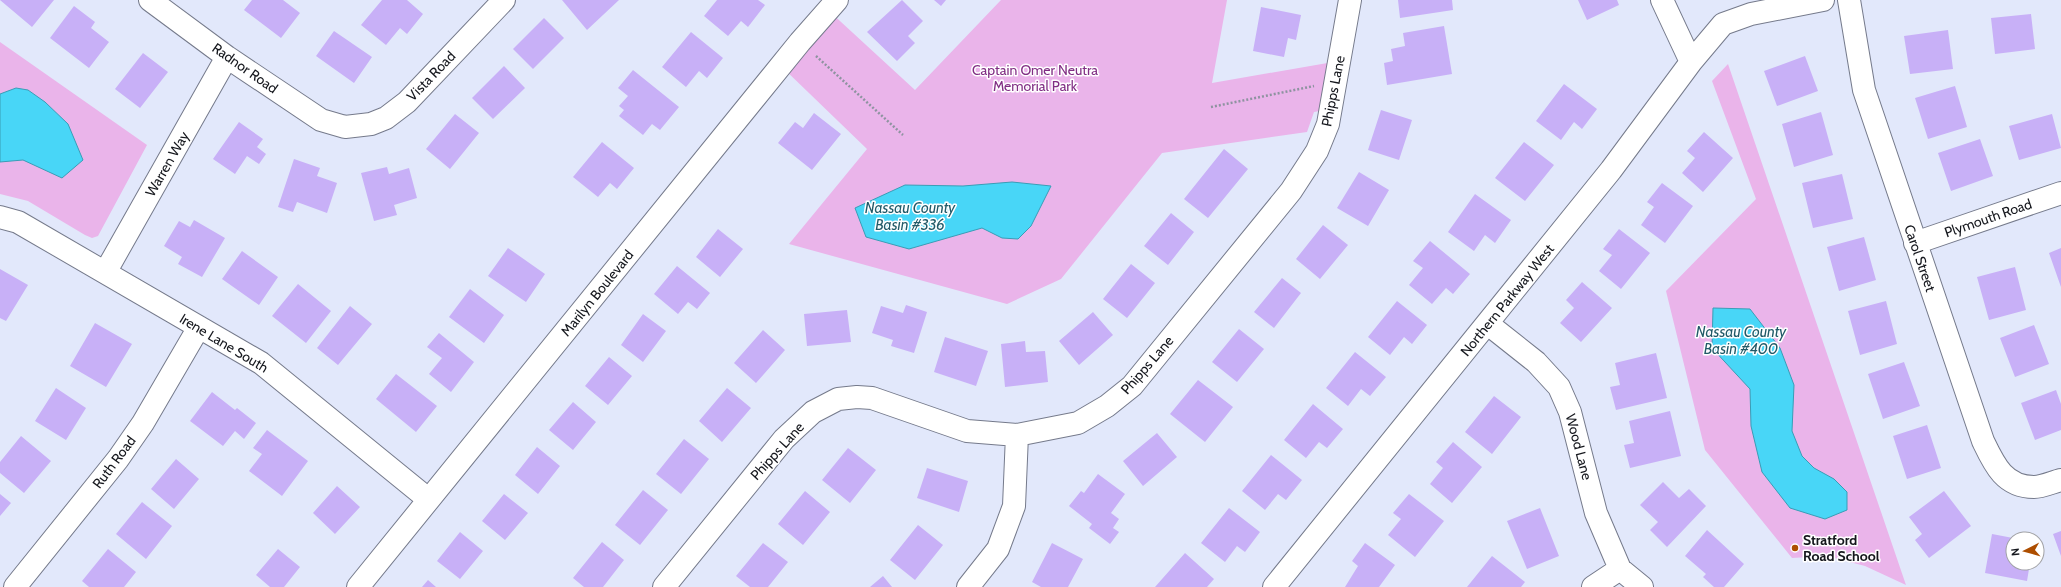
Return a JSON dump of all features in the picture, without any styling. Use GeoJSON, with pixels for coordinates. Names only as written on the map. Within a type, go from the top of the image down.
{"type":"FeatureCollection","features":[{"type":"Feature","properties":{"kind":"street","name":"Radnor Road"},"geometry":{"type":"LineString","coordinates":[[150,0],[227,57],[321,120],[345,127]]}},
{"type":"Feature","properties":{"kind":"street","name":"Vista Road"},"geometry":{"type":"LineString","coordinates":[[345,127],[371,124],[386,118],[407,102],[504,0]]}},
{"type":"Feature","properties":{"kind":"street","name":"Marilyn Boulevard"},"geometry":{"type":"LineString","coordinates":[[358,587],[800,42],[837,0]]}},
{"type":"Feature","properties":{"kind":"street","name":"Phipps Lane"},"geometry":{"type":"LineString","coordinates":[[664,587],[784,439],[813,412],[838,399],[857,397],[872,398],[967,431],[1017,435],[1078,423],[1107,406],[1132,386],[1291,191],[1317,151],[1328,124],[1350,0]]}},
{"type":"Feature","properties":{"kind":"street"},"geometry":{"type":"LineString","coordinates":[[1662,0],[1690,62]]}},
{"type":"Feature","properties":{"kind":"street","name":"Carol Street"},"geometry":{"type":"LineString","coordinates":[[1849,0],[1864,90],[1982,441],[1995,466],[2013,484],[2035,487],[2061,480]]}},
{"type":"Feature","properties":{"kind":"street","name":"Northern Parkway West"},"geometry":{"type":"LineString","coordinates":[[1274,587],[1611,170],[1690,62],[1723,24],[1751,14],[1809,1]]}},
{"type":"Feature","properties":{"kind":"street","name":"Warren Way"},"geometry":{"type":"LineString","coordinates":[[106,272],[227,57]]}},
{"type":"Feature","properties":{"kind":"street","name":"Plymouth Road"},"geometry":{"type":"LineString","coordinates":[[1915,243],[2061,193]]}},
{"type":"Feature","properties":{"kind":"street","name":"Irene Lane South"},"geometry":{"type":"LineString","coordinates":[[0,217],[18,222],[261,362],[428,499]]}},
{"type":"Feature","properties":{"kind":"street","name":"Wood Lane"},"geometry":{"type":"LineString","coordinates":[[1488,324],[1536,362],[1559,387],[1570,412],[1596,513],[1620,569],[1642,587]]}},
{"type":"Feature","properties":{"kind":"street","name":"Ruth Road"},"geometry":{"type":"LineString","coordinates":[[15,587],[118,460],[143,423],[199,327]]}},
{"type":"Feature","properties":{"kind":"street"},"geometry":{"type":"LineString","coordinates":[[968,587],[998,549],[1014,506],[1017,435]]}},
{"type":"Feature","properties":{"kind":"street"},"geometry":{"type":"LineString","coordinates":[[1593,587],[1620,569]]}},
{"type":"Feature","properties":{"kind":"path"},"geometry":{"type":"LineString","coordinates":[[800,42],[903,135]]}},
{"type":"Feature","properties":{"kind":"path"},"geometry":{"type":"LineString","coordinates":[[1211,106],[1335,82]]}},
{"type":"Feature","properties":{"kind":"green space","name":"Captain Omer Neutra Memorial Park"},"geometry":{"type":"Polygon","coordinates":[[[1001,0],[1227,0],[1212,83],[1339,61],[1331,109],[1314,112],[1307,132],[1162,153],[1061,279],[1007,304],[789,244],[867,149],[781,66],[828,10],[915,90],[1001,0]]]}},
{"type":"Feature","properties":{"kind":"green space"},"geometry":{"type":"Polygon","coordinates":[[[0,42],[147,145],[98,236],[92,238],[85,235],[28,201],[0,194],[0,42]]]}},
{"type":"Feature","properties":{"kind":"green space"},"geometry":{"type":"Polygon","coordinates":[[[1728,64],[1906,585],[1865,566],[1827,556],[1792,558],[1705,450],[1666,291],[1756,199],[1712,81],[1728,64]]]}},
{"type":"Feature","properties":{"kind":"water"},"geometry":{"type":"Polygon","coordinates":[[[16,88],[28,90],[45,102],[68,124],[83,160],[62,178],[23,160],[0,162],[0,94],[16,88]]]}},
{"type":"Feature","properties":{"kind":"water","name":"Nassau County Basin #336"},"geometry":{"type":"Polygon","coordinates":[[[1012,182],[1051,186],[1031,226],[1018,239],[1002,238],[982,228],[909,249],[866,237],[855,208],[905,185],[963,186],[1012,182]]]}},
{"type":"Feature","properties":{"kind":"water","name":"Nassau County Basin #400"},"geometry":{"type":"Polygon","coordinates":[[[1713,308],[1750,309],[1780,348],[1794,385],[1792,431],[1802,456],[1814,468],[1834,479],[1847,492],[1847,510],[1825,519],[1790,508],[1762,472],[1751,426],[1750,389],[1712,348],[1713,308]]]}},
{"type":"Feature","properties":{"kind":"building"},"geometry":{"type":"Polygon","coordinates":[[[0,0],[54,0],[32,27],[0,0]]]}},
{"type":"Feature","properties":{"kind":"building"},"geometry":{"type":"Polygon","coordinates":[[[252,0],[283,0],[300,13],[281,38],[244,10],[252,0]]]}},
{"type":"Feature","properties":{"kind":"building"},"geometry":{"type":"Polygon","coordinates":[[[382,0],[407,0],[423,14],[407,34],[400,28],[386,45],[361,25],[382,0]]]}},
{"type":"Feature","properties":{"kind":"building"},"geometry":{"type":"Polygon","coordinates":[[[562,0],[619,0],[587,30],[562,0]]]}},
{"type":"Feature","properties":{"kind":"building"},"geometry":{"type":"Polygon","coordinates":[[[717,0],[758,0],[765,5],[748,27],[741,21],[728,36],[704,16],[717,0]]]}},
{"type":"Feature","properties":{"kind":"building"},"geometry":{"type":"Polygon","coordinates":[[[902,0],[923,21],[908,36],[915,43],[897,61],[867,32],[902,0]]]}},
{"type":"Feature","properties":{"kind":"building"},"geometry":{"type":"Polygon","coordinates":[[[934,0],[946,0],[941,6],[934,0]]]}},
{"type":"Feature","properties":{"kind":"building"},"geometry":{"type":"Polygon","coordinates":[[[1398,0],[1452,0],[1453,10],[1400,18],[1398,0]]]}},
{"type":"Feature","properties":{"kind":"building"},"geometry":{"type":"Polygon","coordinates":[[[1578,0],[1617,0],[1619,5],[1587,20],[1578,0]]]}},
{"type":"Feature","properties":{"kind":"building"},"geometry":{"type":"Polygon","coordinates":[[[74,6],[95,22],[91,28],[109,42],[89,68],[50,38],[74,6]]]}},
{"type":"Feature","properties":{"kind":"building"},"geometry":{"type":"Polygon","coordinates":[[[1261,7],[1301,15],[1296,40],[1288,38],[1284,57],[1253,51],[1261,7]]]}},
{"type":"Feature","properties":{"kind":"building"},"geometry":{"type":"Polygon","coordinates":[[[2031,14],[2035,49],[1995,54],[1991,18],[2031,14]]]}},
{"type":"Feature","properties":{"kind":"building"},"geometry":{"type":"Polygon","coordinates":[[[544,18],[564,38],[533,69],[513,49],[544,18]]]}},
{"type":"Feature","properties":{"kind":"building"},"geometry":{"type":"Polygon","coordinates":[[[1444,26],[1452,74],[1387,85],[1384,63],[1393,61],[1391,49],[1405,46],[1403,33],[1444,26]]]}},
{"type":"Feature","properties":{"kind":"building"},"geometry":{"type":"Polygon","coordinates":[[[1948,30],[1953,69],[1910,74],[1904,36],[1948,30]]]}},
{"type":"Feature","properties":{"kind":"building"},"geometry":{"type":"Polygon","coordinates":[[[334,31],[372,57],[354,83],[316,56],[334,31]]]}},
{"type":"Feature","properties":{"kind":"building"},"geometry":{"type":"Polygon","coordinates":[[[691,32],[723,58],[707,78],[699,71],[686,87],[662,67],[691,32]]]}},
{"type":"Feature","properties":{"kind":"building"},"geometry":{"type":"Polygon","coordinates":[[[143,53],[168,72],[140,108],[115,89],[143,53]]]}},
{"type":"Feature","properties":{"kind":"building"},"geometry":{"type":"Polygon","coordinates":[[[1805,56],[1818,91],[1777,106],[1764,71],[1805,56]]]}},
{"type":"Feature","properties":{"kind":"building"},"geometry":{"type":"Polygon","coordinates":[[[504,66],[525,88],[493,119],[472,98],[504,66]]]}},
{"type":"Feature","properties":{"kind":"building"},"geometry":{"type":"Polygon","coordinates":[[[633,70],[679,107],[660,130],[652,124],[643,135],[619,116],[624,110],[619,106],[628,96],[618,88],[633,70]]]}},
{"type":"Feature","properties":{"kind":"building"},"geometry":{"type":"Polygon","coordinates":[[[1564,84],[1597,109],[1582,129],[1574,122],[1561,140],[1536,121],[1564,84]]]}},
{"type":"Feature","properties":{"kind":"building"},"geometry":{"type":"Polygon","coordinates":[[[1955,86],[1967,127],[1928,139],[1915,98],[1955,86]]]}},
{"type":"Feature","properties":{"kind":"building"},"geometry":{"type":"Polygon","coordinates":[[[1381,110],[1412,120],[1399,160],[1368,150],[1381,110]]]}},
{"type":"Feature","properties":{"kind":"building"},"geometry":{"type":"Polygon","coordinates":[[[1821,112],[1833,155],[1794,167],[1782,124],[1821,112]]]}},
{"type":"Feature","properties":{"kind":"building"},"geometry":{"type":"Polygon","coordinates":[[[814,113],[841,134],[812,170],[778,143],[795,122],[803,128],[814,113]]]}},
{"type":"Feature","properties":{"kind":"building"},"geometry":{"type":"Polygon","coordinates":[[[455,114],[479,133],[450,169],[426,149],[455,114]]]}},
{"type":"Feature","properties":{"kind":"building"},"geometry":{"type":"Polygon","coordinates":[[[2052,114],[2061,148],[2019,160],[2009,126],[2052,114]]]}},
{"type":"Feature","properties":{"kind":"building"},"geometry":{"type":"Polygon","coordinates":[[[239,122],[263,139],[257,147],[266,154],[259,164],[247,156],[235,174],[213,159],[239,122]]]}},
{"type":"Feature","properties":{"kind":"building"},"geometry":{"type":"Polygon","coordinates":[[[1704,132],[1733,158],[1703,192],[1682,173],[1695,158],[1687,151],[1704,132]]]}},
{"type":"Feature","properties":{"kind":"building"},"geometry":{"type":"Polygon","coordinates":[[[1980,139],[1993,176],[1951,191],[1938,153],[1980,139]]]}},
{"type":"Feature","properties":{"kind":"building"},"geometry":{"type":"Polygon","coordinates":[[[602,142],[634,168],[617,189],[610,183],[598,197],[573,177],[602,142]]]}},
{"type":"Feature","properties":{"kind":"building"},"geometry":{"type":"Polygon","coordinates":[[[1524,142],[1554,165],[1525,201],[1495,178],[1524,142]]]}},
{"type":"Feature","properties":{"kind":"building"},"geometry":{"type":"Polygon","coordinates":[[[1224,149],[1248,169],[1208,218],[1184,199],[1224,149]]]}},
{"type":"Feature","properties":{"kind":"building"},"geometry":{"type":"Polygon","coordinates":[[[294,159],[320,168],[317,176],[337,183],[327,213],[297,202],[293,212],[278,207],[294,159]]]}},
{"type":"Feature","properties":{"kind":"building"},"geometry":{"type":"Polygon","coordinates":[[[387,167],[389,174],[409,168],[417,198],[394,205],[397,215],[374,221],[361,173],[387,167]]]}},
{"type":"Feature","properties":{"kind":"building"},"geometry":{"type":"Polygon","coordinates":[[[1359,172],[1389,190],[1368,226],[1337,208],[1359,172]]]}},
{"type":"Feature","properties":{"kind":"building"},"geometry":{"type":"Polygon","coordinates":[[[1842,174],[1853,219],[1813,228],[1802,183],[1842,174]]]}},
{"type":"Feature","properties":{"kind":"building"},"geometry":{"type":"Polygon","coordinates":[[[1662,183],[1693,206],[1665,243],[1641,225],[1654,207],[1647,202],[1662,183]]]}},
{"type":"Feature","properties":{"kind":"building"},"geometry":{"type":"Polygon","coordinates":[[[1475,194],[1511,220],[1495,243],[1485,235],[1474,251],[1448,232],[1475,194]]]}},
{"type":"Feature","properties":{"kind":"building"},"geometry":{"type":"Polygon","coordinates":[[[1171,213],[1194,232],[1168,265],[1144,246],[1171,213]]]}},
{"type":"Feature","properties":{"kind":"building"},"geometry":{"type":"Polygon","coordinates":[[[194,220],[225,238],[202,277],[178,264],[182,257],[164,246],[179,221],[190,227],[194,220]]]}},
{"type":"Feature","properties":{"kind":"building"},"geometry":{"type":"Polygon","coordinates":[[[1323,225],[1348,245],[1320,279],[1296,259],[1323,225]]]}},
{"type":"Feature","properties":{"kind":"building"},"geometry":{"type":"Polygon","coordinates":[[[718,229],[743,249],[720,277],[696,257],[718,229]]]}},
{"type":"Feature","properties":{"kind":"building"},"geometry":{"type":"Polygon","coordinates":[[[1619,229],[1650,253],[1621,289],[1599,271],[1612,255],[1603,249],[1619,229]]]}},
{"type":"Feature","properties":{"kind":"building"},"geometry":{"type":"Polygon","coordinates":[[[1864,237],[1876,280],[1839,291],[1827,247],[1864,237]]]}},
{"type":"Feature","properties":{"kind":"building"},"geometry":{"type":"Polygon","coordinates":[[[1430,241],[1470,274],[1453,294],[1446,288],[1432,304],[1409,285],[1423,268],[1413,261],[1430,241]]]}},
{"type":"Feature","properties":{"kind":"building"},"geometry":{"type":"Polygon","coordinates":[[[508,248],[545,274],[526,302],[488,276],[508,248]]]}},
{"type":"Feature","properties":{"kind":"building"},"geometry":{"type":"Polygon","coordinates":[[[2061,248],[2061,287],[2049,253],[2061,248]]]}},
{"type":"Feature","properties":{"kind":"building"},"geometry":{"type":"Polygon","coordinates":[[[242,251],[278,277],[259,305],[222,279],[242,251]]]}},
{"type":"Feature","properties":{"kind":"building"},"geometry":{"type":"Polygon","coordinates":[[[1131,264],[1155,283],[1127,318],[1103,299],[1131,264]]]}},
{"type":"Feature","properties":{"kind":"building"},"geometry":{"type":"Polygon","coordinates":[[[677,266],[710,293],[697,309],[688,302],[678,314],[654,294],[677,266]]]}},
{"type":"Feature","properties":{"kind":"building"},"geometry":{"type":"Polygon","coordinates":[[[2015,267],[2026,310],[1989,320],[1977,277],[2015,267]]]}},
{"type":"Feature","properties":{"kind":"building"},"geometry":{"type":"Polygon","coordinates":[[[0,269],[28,285],[6,321],[0,318],[0,269]]]}},
{"type":"Feature","properties":{"kind":"building"},"geometry":{"type":"Polygon","coordinates":[[[1282,278],[1301,293],[1274,328],[1254,312],[1282,278]]]}},
{"type":"Feature","properties":{"kind":"building"},"geometry":{"type":"Polygon","coordinates":[[[1582,282],[1612,308],[1581,342],[1560,323],[1574,308],[1566,300],[1582,282]]]}},
{"type":"Feature","properties":{"kind":"building"},"geometry":{"type":"Polygon","coordinates":[[[298,284],[331,311],[306,343],[272,316],[298,284]]]}},
{"type":"Feature","properties":{"kind":"building"},"geometry":{"type":"Polygon","coordinates":[[[470,289],[504,315],[484,343],[449,317],[470,289]]]}},
{"type":"Feature","properties":{"kind":"building"},"geometry":{"type":"Polygon","coordinates":[[[1397,301],[1427,325],[1412,344],[1404,337],[1390,355],[1368,337],[1397,301]]]}},
{"type":"Feature","properties":{"kind":"building"},"geometry":{"type":"Polygon","coordinates":[[[1886,301],[1897,344],[1860,355],[1848,311],[1886,301]]]}},
{"type":"Feature","properties":{"kind":"building"},"geometry":{"type":"Polygon","coordinates":[[[906,305],[927,312],[914,353],[891,346],[893,340],[872,333],[881,306],[903,313],[906,305]]]}},
{"type":"Feature","properties":{"kind":"building"},"geometry":{"type":"Polygon","coordinates":[[[350,306],[372,324],[338,365],[317,348],[350,306]]]}},
{"type":"Feature","properties":{"kind":"building"},"geometry":{"type":"Polygon","coordinates":[[[847,310],[851,342],[807,346],[804,314],[847,310]]]}},
{"type":"Feature","properties":{"kind":"building"},"geometry":{"type":"Polygon","coordinates":[[[1093,312],[1113,335],[1079,365],[1059,341],[1093,312]]]}},
{"type":"Feature","properties":{"kind":"building"},"geometry":{"type":"Polygon","coordinates":[[[643,314],[666,331],[643,362],[621,345],[643,314]]]}},
{"type":"Feature","properties":{"kind":"building"},"geometry":{"type":"Polygon","coordinates":[[[95,323],[132,344],[106,387],[70,366],[95,323]]]}},
{"type":"Feature","properties":{"kind":"building"},"geometry":{"type":"Polygon","coordinates":[[[2034,325],[2049,364],[2015,377],[2000,338],[2034,325]]]}},
{"type":"Feature","properties":{"kind":"building"},"geometry":{"type":"Polygon","coordinates":[[[1239,329],[1264,349],[1237,382],[1212,362],[1239,329]]]}},
{"type":"Feature","properties":{"kind":"building"},"geometry":{"type":"Polygon","coordinates":[[[763,330],[785,350],[756,383],[734,363],[763,330]]]}},
{"type":"Feature","properties":{"kind":"building"},"geometry":{"type":"Polygon","coordinates":[[[439,333],[474,362],[451,392],[429,374],[442,358],[427,347],[439,333]]]}},
{"type":"Feature","properties":{"kind":"building"},"geometry":{"type":"Polygon","coordinates":[[[945,337],[988,351],[976,386],[934,372],[945,337]]]}},
{"type":"Feature","properties":{"kind":"building"},"geometry":{"type":"Polygon","coordinates":[[[1025,341],[1026,352],[1045,351],[1048,382],[1005,387],[1001,344],[1025,341]]]}},
{"type":"Feature","properties":{"kind":"building"},"geometry":{"type":"Polygon","coordinates":[[[1355,352],[1386,377],[1370,396],[1361,389],[1348,406],[1326,388],[1355,352]]]}},
{"type":"Feature","properties":{"kind":"building"},"geometry":{"type":"Polygon","coordinates":[[[1656,353],[1667,398],[1616,410],[1610,387],[1620,385],[1615,363],[1656,353]]]}},
{"type":"Feature","properties":{"kind":"building"},"geometry":{"type":"Polygon","coordinates":[[[609,357],[632,376],[608,405],[585,386],[609,357]]]}},
{"type":"Feature","properties":{"kind":"building"},"geometry":{"type":"Polygon","coordinates":[[[1904,362],[1920,406],[1883,419],[1868,374],[1904,362]]]}},
{"type":"Feature","properties":{"kind":"building"},"geometry":{"type":"Polygon","coordinates":[[[396,374],[437,406],[416,432],[376,399],[396,374]]]}},
{"type":"Feature","properties":{"kind":"building"},"geometry":{"type":"Polygon","coordinates":[[[1198,380],[1233,407],[1205,442],[1170,414],[1198,380]]]}},
{"type":"Feature","properties":{"kind":"building"},"geometry":{"type":"Polygon","coordinates":[[[56,388],[86,408],[66,440],[35,421],[56,388]]]}},
{"type":"Feature","properties":{"kind":"building"},"geometry":{"type":"Polygon","coordinates":[[[727,388],[751,408],[722,442],[699,421],[727,388]]]}},
{"type":"Feature","properties":{"kind":"building"},"geometry":{"type":"Polygon","coordinates":[[[2056,390],[2061,404],[2061,430],[2035,440],[2021,403],[2056,390]]]}},
{"type":"Feature","properties":{"kind":"building"},"geometry":{"type":"Polygon","coordinates":[[[212,392],[235,410],[237,408],[256,423],[244,439],[235,431],[223,446],[190,421],[212,392]]]}},
{"type":"Feature","properties":{"kind":"building"},"geometry":{"type":"Polygon","coordinates":[[[1494,396],[1521,417],[1492,454],[1465,432],[1494,396]]]}},
{"type":"Feature","properties":{"kind":"building"},"geometry":{"type":"Polygon","coordinates":[[[573,402],[596,422],[573,450],[549,430],[573,402]]]}},
{"type":"Feature","properties":{"kind":"building"},"geometry":{"type":"Polygon","coordinates":[[[1313,404],[1343,429],[1327,448],[1319,442],[1306,458],[1284,440],[1313,404]]]}},
{"type":"Feature","properties":{"kind":"building"},"geometry":{"type":"Polygon","coordinates":[[[1670,411],[1681,456],[1630,468],[1624,445],[1634,443],[1629,421],[1670,411]]]}},
{"type":"Feature","properties":{"kind":"building"},"geometry":{"type":"Polygon","coordinates":[[[1927,425],[1941,468],[1907,479],[1893,436],[1927,425]]]}},
{"type":"Feature","properties":{"kind":"building"},"geometry":{"type":"Polygon","coordinates":[[[267,430],[308,461],[282,496],[249,471],[262,454],[253,448],[267,430]]]}},
{"type":"Feature","properties":{"kind":"building"},"geometry":{"type":"Polygon","coordinates":[[[1157,433],[1177,457],[1143,486],[1123,461],[1157,433]]]}},
{"type":"Feature","properties":{"kind":"building"},"geometry":{"type":"Polygon","coordinates":[[[21,436],[51,461],[24,493],[0,473],[0,462],[21,436]]]}},
{"type":"Feature","properties":{"kind":"building"},"geometry":{"type":"Polygon","coordinates":[[[684,439],[709,459],[681,494],[656,474],[684,439]]]}},
{"type":"Feature","properties":{"kind":"building"},"geometry":{"type":"Polygon","coordinates":[[[1453,442],[1482,467],[1452,503],[1430,484],[1443,468],[1436,462],[1453,442]]]}},
{"type":"Feature","properties":{"kind":"building"},"geometry":{"type":"Polygon","coordinates":[[[537,447],[560,466],[538,494],[515,475],[537,447]]]}},
{"type":"Feature","properties":{"kind":"building"},"geometry":{"type":"Polygon","coordinates":[[[848,448],[876,470],[850,503],[822,480],[848,448]]]}},
{"type":"Feature","properties":{"kind":"building"},"geometry":{"type":"Polygon","coordinates":[[[1271,455],[1302,480],[1286,500],[1278,494],[1265,510],[1242,491],[1271,455]]]}},
{"type":"Feature","properties":{"kind":"building"},"geometry":{"type":"Polygon","coordinates":[[[176,459],[199,479],[174,509],[151,489],[176,459]]]}},
{"type":"Feature","properties":{"kind":"building"},"geometry":{"type":"Polygon","coordinates":[[[927,468],[968,481],[959,512],[917,498],[927,468]]]}},
{"type":"Feature","properties":{"kind":"building"},"geometry":{"type":"Polygon","coordinates":[[[1098,474],[1125,494],[1111,513],[1119,519],[1113,528],[1119,532],[1110,544],[1089,528],[1092,524],[1069,506],[1081,491],[1084,493],[1098,474]]]}},
{"type":"Feature","properties":{"kind":"building"},"geometry":{"type":"Polygon","coordinates":[[[1663,482],[1679,498],[1689,489],[1706,506],[1667,547],[1650,530],[1658,522],[1640,505],[1663,482]]]}},
{"type":"Feature","properties":{"kind":"building"},"geometry":{"type":"Polygon","coordinates":[[[337,486],[360,507],[335,534],[313,513],[337,486]]]}},
{"type":"Feature","properties":{"kind":"building"},"geometry":{"type":"Polygon","coordinates":[[[643,490],[668,510],[640,545],[615,525],[643,490]]]}},
{"type":"Feature","properties":{"kind":"building"},"geometry":{"type":"Polygon","coordinates":[[[805,491],[830,512],[803,545],[778,524],[805,491]]]}},
{"type":"Feature","properties":{"kind":"building"},"geometry":{"type":"Polygon","coordinates":[[[1944,491],[1971,526],[1929,558],[1915,540],[1922,534],[1909,517],[1944,491]]]}},
{"type":"Feature","properties":{"kind":"building"},"geometry":{"type":"Polygon","coordinates":[[[0,494],[11,503],[0,516],[0,494]]]}},
{"type":"Feature","properties":{"kind":"building"},"geometry":{"type":"Polygon","coordinates":[[[504,494],[528,513],[505,540],[482,521],[504,494]]]}},
{"type":"Feature","properties":{"kind":"building"},"geometry":{"type":"Polygon","coordinates":[[[1409,494],[1444,521],[1415,557],[1388,535],[1401,519],[1393,513],[1409,494]]]}},
{"type":"Feature","properties":{"kind":"building"},"geometry":{"type":"Polygon","coordinates":[[[142,502],[172,526],[146,559],[116,534],[142,502]]]}},
{"type":"Feature","properties":{"kind":"building"},"geometry":{"type":"Polygon","coordinates":[[[1229,508],[1260,532],[1245,552],[1237,546],[1225,562],[1201,543],[1229,508]]]}},
{"type":"Feature","properties":{"kind":"building"},"geometry":{"type":"Polygon","coordinates":[[[1540,508],[1559,556],[1527,569],[1507,521],[1540,508]]]}},
{"type":"Feature","properties":{"kind":"building"},"geometry":{"type":"Polygon","coordinates":[[[918,525],[943,545],[915,580],[890,560],[918,525]]]}},
{"type":"Feature","properties":{"kind":"building"},"geometry":{"type":"Polygon","coordinates":[[[1707,530],[1744,564],[1724,587],[1714,587],[1703,577],[1706,574],[1685,556],[1707,530]]]}},
{"type":"Feature","properties":{"kind":"building"},"geometry":{"type":"Polygon","coordinates":[[[2061,531],[2061,556],[2053,534],[2061,531]]]}},
{"type":"Feature","properties":{"kind":"building"},"geometry":{"type":"Polygon","coordinates":[[[460,532],[483,551],[460,579],[437,561],[460,532]]]}},
{"type":"Feature","properties":{"kind":"building"},"geometry":{"type":"Polygon","coordinates":[[[1992,534],[2005,536],[2005,571],[2029,571],[2027,581],[1985,573],[1992,534]]]}},
{"type":"Feature","properties":{"kind":"building"},"geometry":{"type":"Polygon","coordinates":[[[602,542],[624,560],[603,587],[584,587],[573,578],[602,542]]]}},
{"type":"Feature","properties":{"kind":"building"},"geometry":{"type":"Polygon","coordinates":[[[763,543],[788,562],[768,587],[750,587],[736,576],[763,543]]]}},
{"type":"Feature","properties":{"kind":"building"},"geometry":{"type":"Polygon","coordinates":[[[1052,543],[1083,559],[1068,587],[1041,587],[1032,582],[1052,543]]]}},
{"type":"Feature","properties":{"kind":"building"},"geometry":{"type":"Polygon","coordinates":[[[1365,543],[1395,565],[1379,587],[1345,587],[1358,566],[1352,561],[1365,543]]]}},
{"type":"Feature","properties":{"kind":"building"},"geometry":{"type":"Polygon","coordinates":[[[108,549],[136,572],[124,587],[89,587],[82,581],[108,549]]]}},
{"type":"Feature","properties":{"kind":"building"},"geometry":{"type":"Polygon","coordinates":[[[278,549],[300,567],[284,587],[270,587],[256,575],[278,549]]]}},
{"type":"Feature","properties":{"kind":"building"},"geometry":{"type":"Polygon","coordinates":[[[1185,553],[1214,579],[1207,587],[1155,587],[1185,553]]]}},
{"type":"Feature","properties":{"kind":"building"},"geometry":{"type":"Polygon","coordinates":[[[1492,556],[1525,582],[1521,587],[1467,587],[1492,556]]]}},
{"type":"Feature","properties":{"kind":"building"},"geometry":{"type":"Polygon","coordinates":[[[883,576],[892,587],[870,587],[883,576]]]}},
{"type":"Feature","properties":{"kind":"building"},"geometry":{"type":"Polygon","coordinates":[[[428,580],[436,587],[422,587],[428,580]]]}},
{"type":"Feature","properties":{"kind":"place","name":"Stratford Road School"},"geometry":{"type":"Point","coordinates":[1795,548]}}]}
